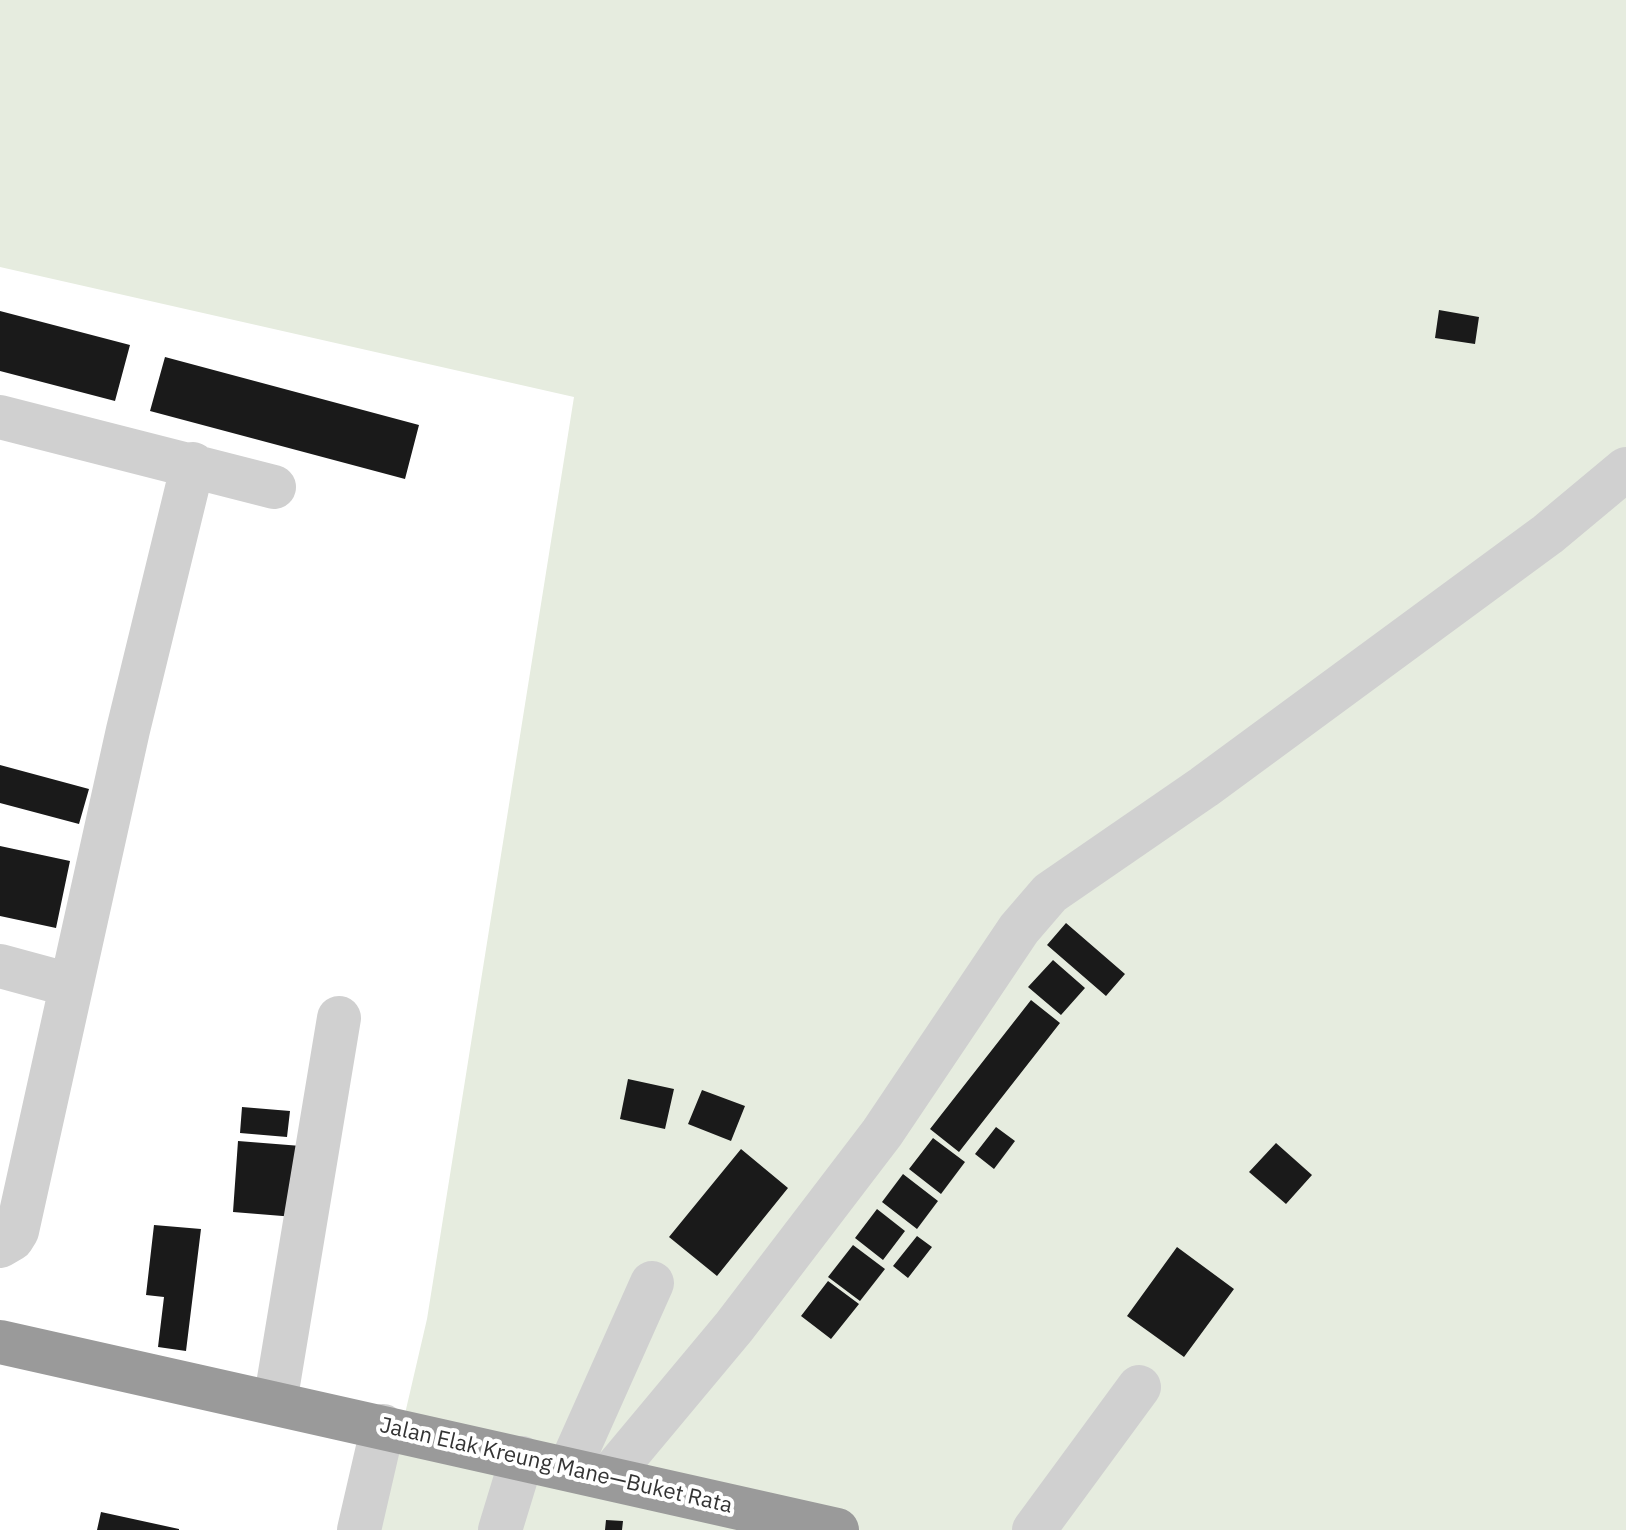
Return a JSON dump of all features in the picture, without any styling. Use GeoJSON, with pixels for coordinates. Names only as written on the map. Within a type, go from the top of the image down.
{"type":"FeatureCollection","features":[{"type":"Feature","properties":{"kind":"highway","name":"Jalan Elak Kreung Mane—Buket Rata"},"geometry":{"type":"LineString","coordinates":[[0,1342],[837,1530]]}},
{"type":"Feature","properties":{"kind":"street"},"geometry":{"type":"LineString","coordinates":[[0,417],[274,487]]}},
{"type":"Feature","properties":{"kind":"street"},"geometry":{"type":"LineString","coordinates":[[0,1246],[12,1239],[17,1231],[70,985],[193,464]]}},
{"type":"Feature","properties":{"kind":"street"},"geometry":{"type":"LineString","coordinates":[[588,1474],[734,1327],[882,1133],[1019,929],[1050,893],[1216,778],[1548,534],[1626,469]]}},
{"type":"Feature","properties":{"kind":"street"},"geometry":{"type":"LineString","coordinates":[[0,966],[70,985]]}},
{"type":"Feature","properties":{"kind":"street"},"geometry":{"type":"LineString","coordinates":[[275,1403],[339,1018]]}},
{"type":"Feature","properties":{"kind":"street"},"geometry":{"type":"LineString","coordinates":[[588,1474],[652,1283]]}},
{"type":"Feature","properties":{"kind":"street"},"geometry":{"type":"LineString","coordinates":[[1034,1530],[1139,1387]]}},
{"type":"Feature","properties":{"kind":"street"},"geometry":{"type":"LineString","coordinates":[[359,1530],[383,1426]]}},
{"type":"Feature","properties":{"kind":"street"},"geometry":{"type":"LineString","coordinates":[[500,1530],[522,1458]]}},
{"type":"Feature","properties":{"kind":"shaded area"},"geometry":{"type":"Polygon","coordinates":[[[0,0],[1626,0],[1626,1530],[378,1530],[427,1319],[574,397],[0,267],[0,0]]]}},
{"type":"Feature","properties":{"kind":"building"},"geometry":{"type":"Polygon","coordinates":[[[1439,310],[1479,317],[1475,344],[1435,338],[1439,310]]]}},
{"type":"Feature","properties":{"kind":"building"},"geometry":{"type":"Polygon","coordinates":[[[0,311],[130,345],[115,401],[0,371],[0,311]]]}},
{"type":"Feature","properties":{"kind":"building"},"geometry":{"type":"Polygon","coordinates":[[[165,357],[419,425],[405,479],[150,411],[165,357]]]}},
{"type":"Feature","properties":{"kind":"building"},"geometry":{"type":"Polygon","coordinates":[[[0,765],[89,789],[79,824],[0,803],[0,765]]]}},
{"type":"Feature","properties":{"kind":"building"},"geometry":{"type":"Polygon","coordinates":[[[0,846],[70,861],[56,928],[0,916],[0,846]]]}},
{"type":"Feature","properties":{"kind":"building"},"geometry":{"type":"Polygon","coordinates":[[[1066,923],[1125,974],[1106,996],[1047,945],[1066,923]]]}},
{"type":"Feature","properties":{"kind":"building"},"geometry":{"type":"Polygon","coordinates":[[[1053,960],[1085,988],[1061,1015],[1028,987],[1053,960]]]}},
{"type":"Feature","properties":{"kind":"building"},"geometry":{"type":"Polygon","coordinates":[[[1031,1000],[1060,1023],[959,1152],[930,1129],[1031,1000]]]}},
{"type":"Feature","properties":{"kind":"building"},"geometry":{"type":"Polygon","coordinates":[[[628,1079],[674,1089],[665,1129],[620,1119],[628,1079]]]}},
{"type":"Feature","properties":{"kind":"building"},"geometry":{"type":"Polygon","coordinates":[[[702,1090],[745,1106],[731,1141],[688,1124],[702,1090]]]}},
{"type":"Feature","properties":{"kind":"building"},"geometry":{"type":"Polygon","coordinates":[[[242,1107],[290,1111],[287,1137],[240,1133],[242,1107]]]}},
{"type":"Feature","properties":{"kind":"building"},"geometry":{"type":"Polygon","coordinates":[[[996,1127],[1015,1141],[994,1169],[975,1154],[996,1127]]]}},
{"type":"Feature","properties":{"kind":"building"},"geometry":{"type":"Polygon","coordinates":[[[933,1138],[965,1162],[941,1194],[909,1169],[933,1138]]]}},
{"type":"Feature","properties":{"kind":"building"},"geometry":{"type":"Polygon","coordinates":[[[238,1141],[301,1146],[295,1217],[233,1212],[238,1141]]]}},
{"type":"Feature","properties":{"kind":"building"},"geometry":{"type":"Polygon","coordinates":[[[1276,1143],[1312,1175],[1286,1204],[1249,1172],[1276,1143]]]}},
{"type":"Feature","properties":{"kind":"building"},"geometry":{"type":"Polygon","coordinates":[[[741,1149],[788,1188],[717,1276],[669,1237],[741,1149]]]}},
{"type":"Feature","properties":{"kind":"building"},"geometry":{"type":"Polygon","coordinates":[[[903,1174],[938,1201],[917,1229],[882,1202],[903,1174]]]}},
{"type":"Feature","properties":{"kind":"building"},"geometry":{"type":"Polygon","coordinates":[[[877,1209],[905,1231],[883,1260],[855,1238],[877,1209]]]}},
{"type":"Feature","properties":{"kind":"building"},"geometry":{"type":"Polygon","coordinates":[[[154,1225],[201,1229],[186,1351],[158,1347],[164,1297],[146,1295],[154,1225]]]}},
{"type":"Feature","properties":{"kind":"building"},"geometry":{"type":"Polygon","coordinates":[[[917,1236],[932,1247],[908,1278],[893,1266],[917,1236]]]}},
{"type":"Feature","properties":{"kind":"building"},"geometry":{"type":"Polygon","coordinates":[[[853,1245],[885,1269],[860,1301],[828,1277],[853,1245]]]}},
{"type":"Feature","properties":{"kind":"building"},"geometry":{"type":"Polygon","coordinates":[[[1177,1247],[1234,1289],[1184,1357],[1127,1316],[1177,1247]]]}},
{"type":"Feature","properties":{"kind":"building"},"geometry":{"type":"Polygon","coordinates":[[[828,1281],[859,1304],[831,1339],[801,1316],[828,1281]]]}},
{"type":"Feature","properties":{"kind":"building"},"geometry":{"type":"Polygon","coordinates":[[[101,1512],[179,1529],[179,1530],[97,1530],[101,1512]]]}},
{"type":"Feature","properties":{"kind":"building"},"geometry":{"type":"Polygon","coordinates":[[[606,1520],[623,1521],[622,1530],[605,1530],[606,1520]]]}}]}
